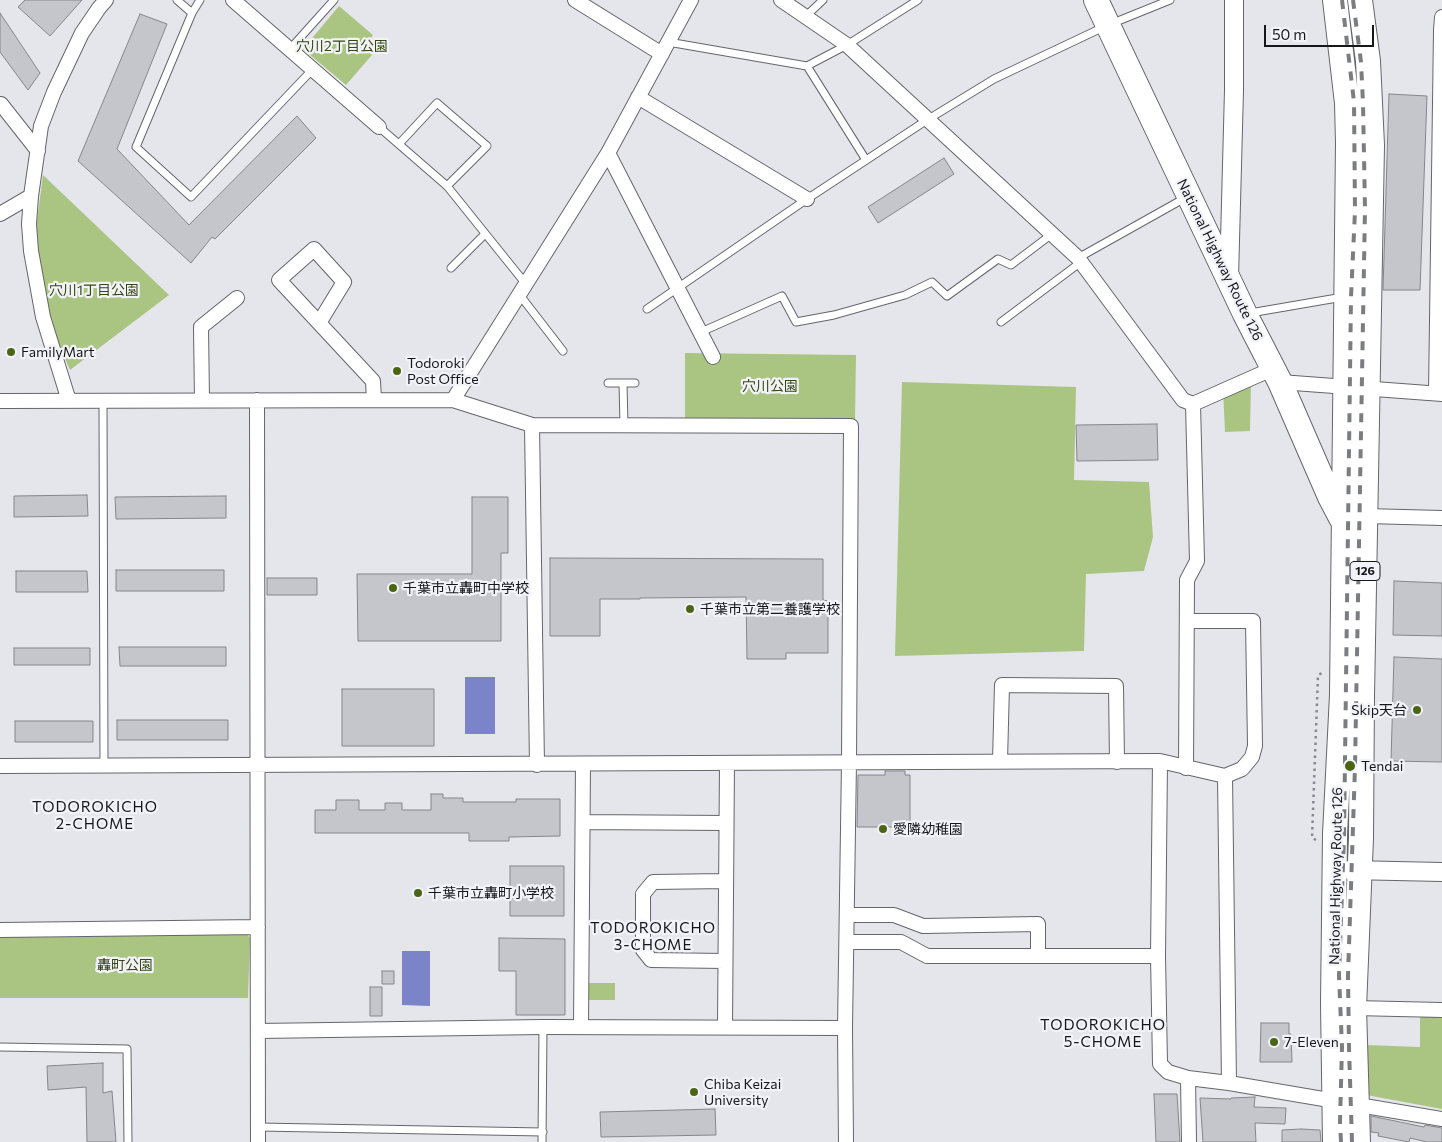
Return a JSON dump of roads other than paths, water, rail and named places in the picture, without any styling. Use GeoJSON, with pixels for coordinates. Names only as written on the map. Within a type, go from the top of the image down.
{"type":"FeatureCollection","features":[{"type":"Feature","properties":{"kind":"highway","name":"National Highway Route 126"},"geometry":{"type":"LineString","coordinates":[[1096,0],[1188,196],[1276,375],[1330,497],[1354,518],[1365,571],[1361,838],[1348,870],[1334,1003],[1345,1102],[1358,1142]]}},
{"type":"Feature","properties":{"kind":"highway","name":"National Highway Route 126"},"geometry":{"type":"LineString","coordinates":[[1335,0],[1347,103],[1345,296],[1357,387]]}},
{"type":"Feature","properties":{"kind":"highway","name":"National Highway Route 126"},"geometry":{"type":"LineString","coordinates":[[1335,1142],[1334,1121],[1345,1102],[1354,1008],[1348,870],[1335,834],[1354,518],[1357,387],[1372,136],[1368,61],[1360,0]]}},
{"type":"Feature","properties":{"kind":"street"},"geometry":{"type":"LineString","coordinates":[[69,401],[41,309],[31,251],[29,224],[31,196],[41,126],[54,92],[82,33],[106,0]]}},
{"type":"Feature","properties":{"kind":"street"},"geometry":{"type":"LineString","coordinates":[[233,0],[379,127]]}},
{"type":"Feature","properties":{"kind":"street"},"geometry":{"type":"LineString","coordinates":[[575,0],[665,48]]}},
{"type":"Feature","properties":{"kind":"street"},"geometry":{"type":"LineString","coordinates":[[453,400],[608,153],[691,0]]}},
{"type":"Feature","properties":{"kind":"street"},"geometry":{"type":"LineString","coordinates":[[781,0],[847,45],[1080,260],[1183,400],[1193,404],[1276,375],[1357,387],[1439,393],[1442,26]]}},
{"type":"Feature","properties":{"kind":"street"},"geometry":{"type":"LineString","coordinates":[[1229,281],[1234,100],[1234,0]]}},
{"type":"Feature","properties":{"kind":"street"},"geometry":{"type":"LineString","coordinates":[[638,97],[806,199]]}},
{"type":"Feature","properties":{"kind":"street"},"geometry":{"type":"LineString","coordinates":[[0,104],[38,151]]}},
{"type":"Feature","properties":{"kind":"street"},"geometry":{"type":"LineString","coordinates":[[608,153],[713,357]]}},
{"type":"Feature","properties":{"kind":"street"},"geometry":{"type":"LineString","coordinates":[[0,214],[31,196]]}},
{"type":"Feature","properties":{"kind":"street"},"geometry":{"type":"LineString","coordinates":[[319,323],[344,282],[314,248],[279,280],[372,381],[374,400]]}},
{"type":"Feature","properties":{"kind":"street"},"geometry":{"type":"LineString","coordinates":[[202,400],[202,327],[237,298]]}},
{"type":"Feature","properties":{"kind":"street"},"geometry":{"type":"LineString","coordinates":[[257,400],[258,1142]]}},
{"type":"Feature","properties":{"kind":"street"},"geometry":{"type":"LineString","coordinates":[[0,401],[453,400],[532,425],[851,426],[845,1028],[846,1142]]}},
{"type":"Feature","properties":{"kind":"street"},"geometry":{"type":"LineString","coordinates":[[1186,768],[1187,580],[1197,561],[1193,404]]}},
{"type":"Feature","properties":{"kind":"street"},"geometry":{"type":"LineString","coordinates":[[532,425],[537,764]]}},
{"type":"Feature","properties":{"kind":"street"},"geometry":{"type":"LineString","coordinates":[[1354,518],[1442,518]]}},
{"type":"Feature","properties":{"kind":"street"},"geometry":{"type":"LineString","coordinates":[[0,766],[1160,761],[1225,776],[1242,769],[1252,757],[1255,746],[1253,621],[1187,621]]}},
{"type":"Feature","properties":{"kind":"street"},"geometry":{"type":"LineString","coordinates":[[1000,761],[1002,685],[1012,685],[1116,686],[1117,762]]}},
{"type":"Feature","properties":{"kind":"street"},"geometry":{"type":"LineString","coordinates":[[1160,761],[1158,956],[1160,1064],[1168,1072],[1188,1078],[1229,1083],[1442,1119]]}},
{"type":"Feature","properties":{"kind":"street"},"geometry":{"type":"LineString","coordinates":[[581,1027],[583,764]]}},
{"type":"Feature","properties":{"kind":"street"},"geometry":{"type":"LineString","coordinates":[[725,1027],[727,764]]}},
{"type":"Feature","properties":{"kind":"street"},"geometry":{"type":"LineString","coordinates":[[1225,776],[1229,1083]]}},
{"type":"Feature","properties":{"kind":"street"},"geometry":{"type":"LineString","coordinates":[[583,822],[726,823]]}},
{"type":"Feature","properties":{"kind":"street"},"geometry":{"type":"LineString","coordinates":[[1348,870],[1442,872]]}},
{"type":"Feature","properties":{"kind":"street"},"geometry":{"type":"LineString","coordinates":[[725,961],[651,960],[643,950],[643,894],[653,882],[726,881]]}},
{"type":"Feature","properties":{"kind":"street"},"geometry":{"type":"LineString","coordinates":[[847,915],[894,915],[923,926],[1038,924],[1038,956]]}},
{"type":"Feature","properties":{"kind":"street"},"geometry":{"type":"LineString","coordinates":[[0,930],[258,927]]}},
{"type":"Feature","properties":{"kind":"street"},"geometry":{"type":"LineString","coordinates":[[847,942],[900,942],[927,956],[1158,956]]}},
{"type":"Feature","properties":{"kind":"street"},"geometry":{"type":"LineString","coordinates":[[1354,1008],[1442,1010]]}},
{"type":"Feature","properties":{"kind":"street"},"geometry":{"type":"LineString","coordinates":[[258,1031],[543,1027],[845,1028]]}},
{"type":"Feature","properties":{"kind":"street"},"geometry":{"type":"LineString","coordinates":[[1188,1078],[1189,1142]]}},
{"type":"Feature","properties":{"kind":"lane"},"geometry":{"type":"LineString","coordinates":[[177,0],[192,13]]}},
{"type":"Feature","properties":{"kind":"lane"},"geometry":{"type":"LineString","coordinates":[[200,0],[192,13],[136,147],[191,196],[313,69]]}},
{"type":"Feature","properties":{"kind":"lane"},"geometry":{"type":"LineString","coordinates":[[290,49],[334,0]]}},
{"type":"Feature","properties":{"kind":"lane"},"geometry":{"type":"LineString","coordinates":[[805,17],[823,0]]}},
{"type":"Feature","properties":{"kind":"lane"},"geometry":{"type":"LineString","coordinates":[[665,48],[807,66],[847,45],[918,0]]}},
{"type":"Feature","properties":{"kind":"lane"},"geometry":{"type":"LineString","coordinates":[[647,309],[806,199],[994,79],[1108,25],[1170,0]]}},
{"type":"Feature","properties":{"kind":"lane"},"geometry":{"type":"LineString","coordinates":[[807,66],[866,160]]}},
{"type":"Feature","properties":{"kind":"lane"},"geometry":{"type":"LineString","coordinates":[[399,144],[437,102],[487,146],[447,186]]}},
{"type":"Feature","properties":{"kind":"lane"},"geometry":{"type":"LineString","coordinates":[[379,127],[447,186],[486,234],[563,351]]}},
{"type":"Feature","properties":{"kind":"lane"},"geometry":{"type":"LineString","coordinates":[[1001,322],[1080,260],[1188,196]]}},
{"type":"Feature","properties":{"kind":"lane"},"geometry":{"type":"LineString","coordinates":[[451,268],[486,234]]}},
{"type":"Feature","properties":{"kind":"lane"},"geometry":{"type":"LineString","coordinates":[[701,332],[782,296],[796,322],[834,315],[905,295],[932,282],[947,296],[998,259],[1011,265],[1052,234]]}},
{"type":"Feature","properties":{"kind":"lane"},"geometry":{"type":"LineString","coordinates":[[1245,314],[1345,296]]}},
{"type":"Feature","properties":{"kind":"lane"},"geometry":{"type":"LineString","coordinates":[[608,383],[635,383]]}},
{"type":"Feature","properties":{"kind":"lane"},"geometry":{"type":"LineString","coordinates":[[623,383],[624,425]]}},
{"type":"Feature","properties":{"kind":"lane"},"geometry":{"type":"LineString","coordinates":[[103,400],[104,766]]}},
{"type":"Feature","properties":{"kind":"lane"},"geometry":{"type":"LineString","coordinates":[[542,1142],[543,1027]]}},
{"type":"Feature","properties":{"kind":"lane"},"geometry":{"type":"LineString","coordinates":[[0,1046],[127,1049],[128,1142]]}},
{"type":"Feature","properties":{"kind":"lane"},"geometry":{"type":"LineString","coordinates":[[258,1128],[542,1132]]}},
{"type":"Feature","properties":{"kind":"water"},"geometry":{"type":"Polygon","coordinates":[[[465,677],[495,677],[495,734],[465,734],[465,677]]]}},
{"type":"Feature","properties":{"kind":"water"},"geometry":{"type":"Polygon","coordinates":[[[402,951],[430,951],[430,1006],[402,1005],[402,951]]]}},
{"type":"Feature","properties":{"kind":"railway"},"geometry":{"type":"LineString","coordinates":[[1341,1142],[1342,1047],[1339,975],[1344,837],[1351,297],[1355,211],[1354,102],[1342,0]]}},
{"type":"Feature","properties":{"kind":"railway"},"geometry":{"type":"LineString","coordinates":[[1352,1142],[1348,976],[1355,767],[1365,209],[1361,62],[1353,0]]}},
{"type":"Feature","properties":{"kind":"place","name":"FamilyMart"},"geometry":{"type":"Point","coordinates":[11,352]}},
{"type":"Feature","properties":{"kind":"place","name":"Todoroki Post Office"},"geometry":{"type":"Point","coordinates":[397,371]}},
{"type":"Feature","properties":{"kind":"place","name":"千葉市立轟町中学校"},"geometry":{"type":"Point","coordinates":[393,588]}},
{"type":"Feature","properties":{"kind":"place","name":"千葉市立第二養護学校"},"geometry":{"type":"Point","coordinates":[690,609]}},
{"type":"Feature","properties":{"kind":"place","name":"Skip天台"},"geometry":{"type":"Point","coordinates":[1417,710]}},
{"type":"Feature","properties":{"kind":"place","name":"Tendai"},"geometry":{"type":"Point","coordinates":[1350,766]}},
{"type":"Feature","properties":{"kind":"place","name":"愛隣幼稚園"},"geometry":{"type":"Point","coordinates":[883,829]}},
{"type":"Feature","properties":{"kind":"place","name":"千葉市立轟町小学校"},"geometry":{"type":"Point","coordinates":[418,893]}},
{"type":"Feature","properties":{"kind":"place","name":"7-Eleven"},"geometry":{"type":"Point","coordinates":[1274,1042]}},
{"type":"Feature","properties":{"kind":"place","name":"Chiba Keizai University"},"geometry":{"type":"Point","coordinates":[694,1092]}},
{"type":"Feature","properties":{"kind":"district","name":"TODOROKICHO 2-CHOME"},"geometry":{"type":"Point","coordinates":[95,816]}},
{"type":"Feature","properties":{"kind":"district","name":"TODOROKICHO 3-CHOME"},"geometry":{"type":"Point","coordinates":[653,936]}},
{"type":"Feature","properties":{"kind":"district","name":"TODOROKICHO 5-CHOME"},"geometry":{"type":"Point","coordinates":[1103,1034]}},
{"type":"Feature","properties":{"kind":"park label","name":"穴川2丁目公園"},"geometry":{"type":"Point","coordinates":[342,46]}},
{"type":"Feature","properties":{"kind":"park label","name":"穴川1丁目公園"},"geometry":{"type":"Point","coordinates":[94,290]}},
{"type":"Feature","properties":{"kind":"park label","name":"穴川公園"},"geometry":{"type":"Point","coordinates":[770,386]}},
{"type":"Feature","properties":{"kind":"park label","name":"轟町公園"},"geometry":{"type":"Point","coordinates":[125,965]}}]}
